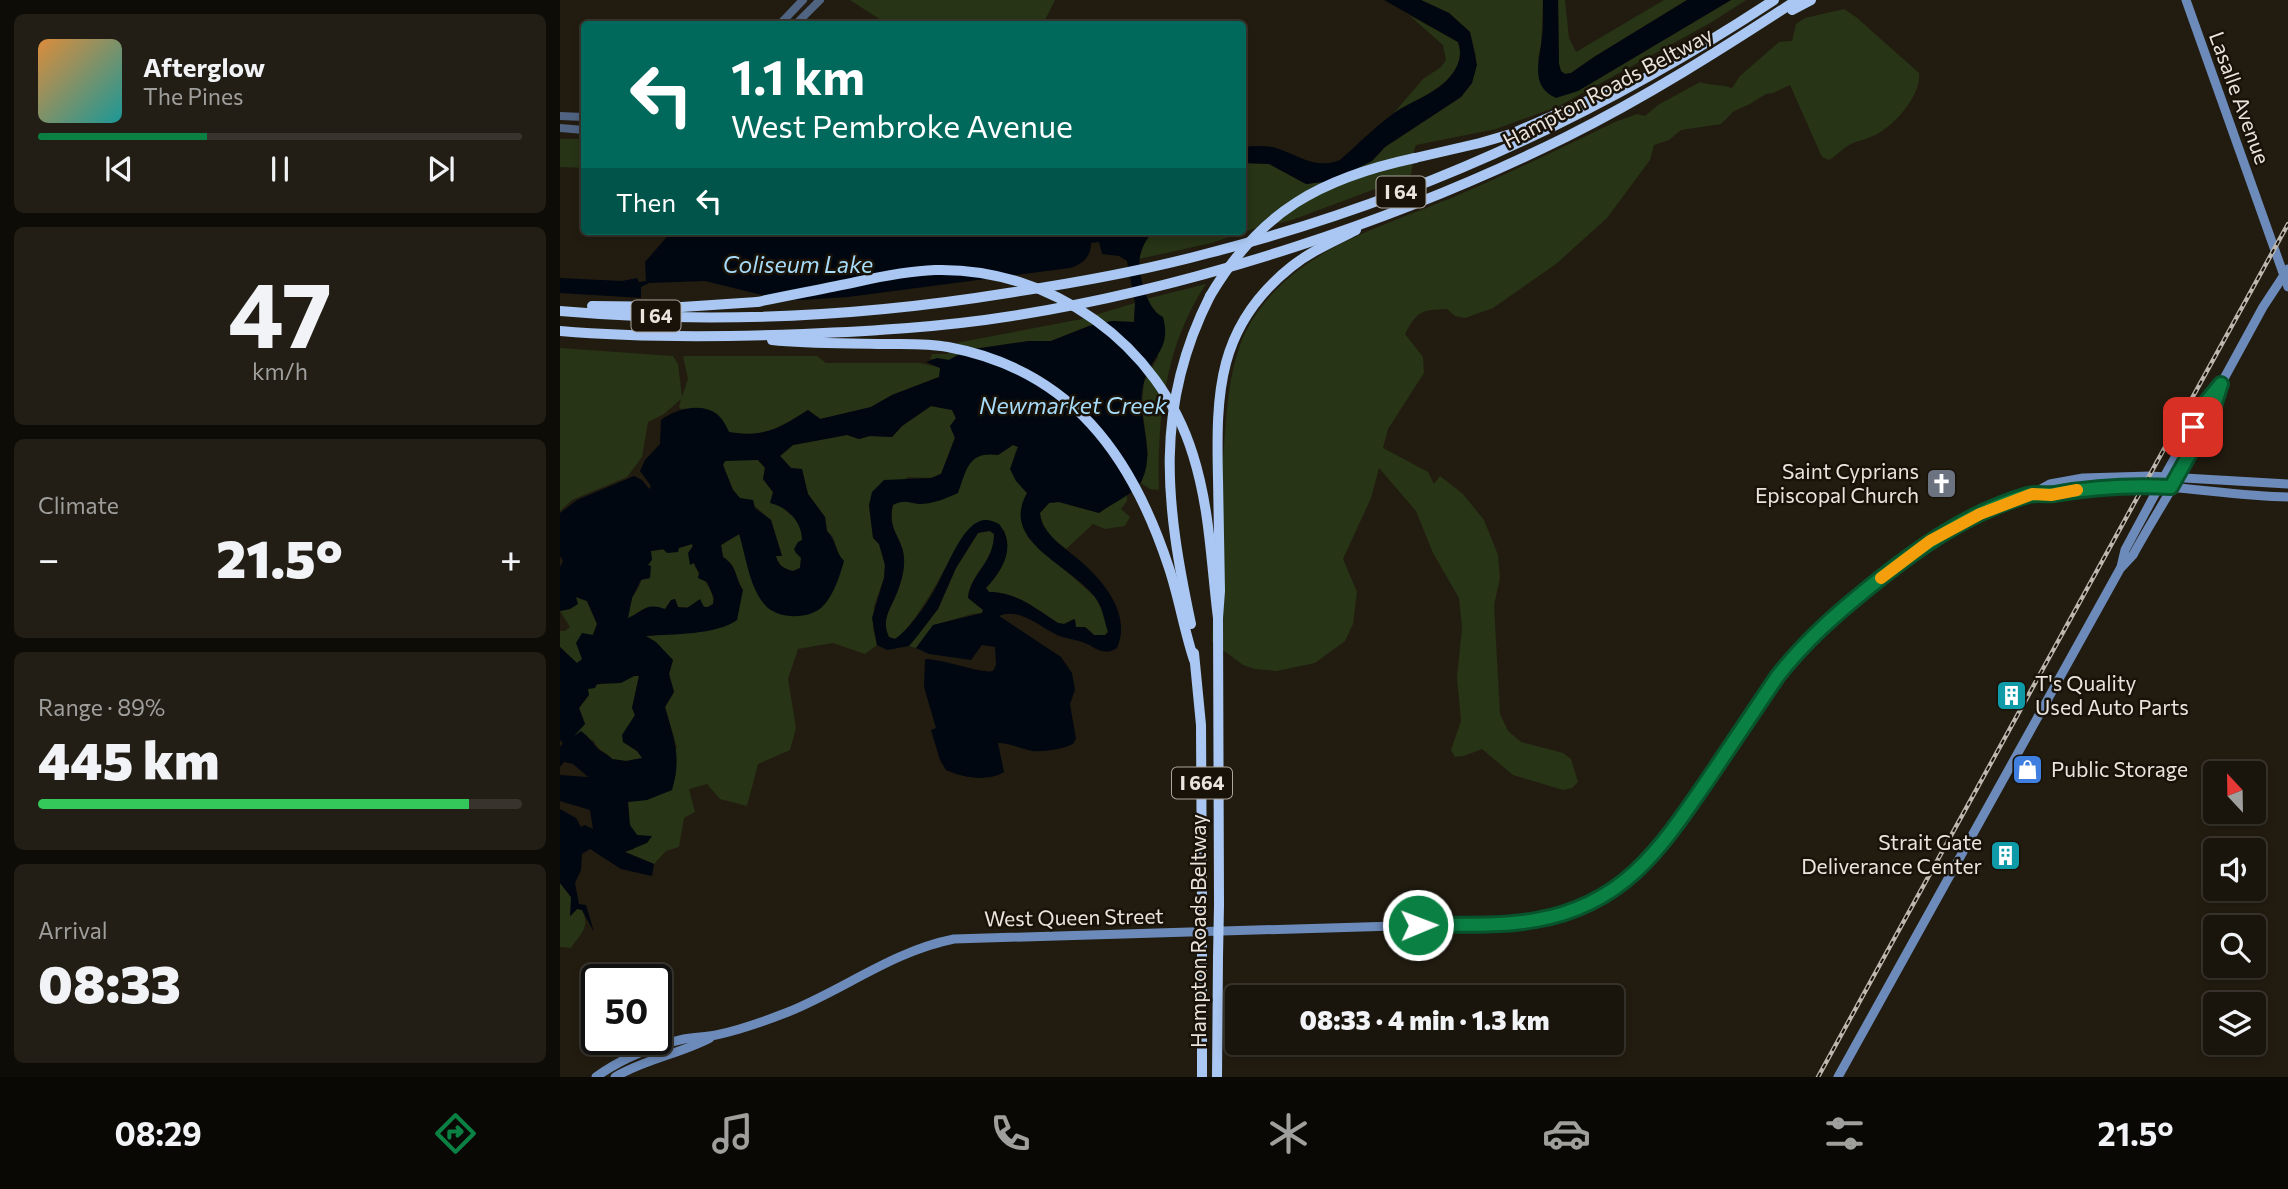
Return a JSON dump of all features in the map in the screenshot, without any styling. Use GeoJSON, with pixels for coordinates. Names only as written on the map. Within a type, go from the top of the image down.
{"type":"FeatureCollection","features":[{"type":"Feature","properties":{"kind":"highway","name":"Hampton Roads Beltway"},"geometry":{"type":"LineString","coordinates":[[1642,80],[1706,44],[1774,0]]}},
{"type":"Feature","properties":{"kind":"highway","name":"Hampton Roads Beltway"},"geometry":{"type":"LineString","coordinates":[[1391,212],[1565,137],[1675,78],[1797,0]]}},
{"type":"Feature","properties":{"kind":"highway"},"geometry":{"type":"LineString","coordinates":[[1746,34],[1811,0]]}},
{"type":"Feature","properties":{"kind":"highway"},"geometry":{"type":"LineString","coordinates":[[1194,660],[1195,641],[1173,534],[1168,469],[1171,431],[1181,372],[1191,338],[1210,296],[1226,270],[1247,244],[1276,217],[1304,197],[1359,171],[1480,144],[1511,134],[1598,95],[1642,80]]}},
{"type":"Feature","properties":{"kind":"highway","name":"I 64"},"geometry":{"type":"LineString","coordinates":[[560,308],[685,317],[868,311],[988,296],[1119,274],[1279,234],[1406,190],[1493,154],[1642,80]]}},
{"type":"Feature","properties":{"kind":"highway"},"geometry":{"type":"LineString","coordinates":[[1217,618],[1220,591],[1217,412],[1229,352],[1258,300],[1285,272],[1317,249],[1391,212]]}},
{"type":"Feature","properties":{"kind":"highway","name":"I 64"},"geometry":{"type":"LineString","coordinates":[[560,331],[720,336],[842,332],[930,326],[1009,316],[1146,289],[1247,260],[1391,212]]}},
{"type":"Feature","properties":{"kind":"highway"},"geometry":{"type":"LineString","coordinates":[[560,308],[682,307],[757,302],[916,271],[957,271],[1007,278],[1067,302],[1096,320],[1123,342],[1151,373],[1186,435],[1208,520],[1217,618]]}},
{"type":"Feature","properties":{"kind":"highway"},"geometry":{"type":"LineString","coordinates":[[720,336],[797,343],[947,347],[1008,365],[1065,400],[1112,448],[1145,505],[1169,570],[1194,660]]}},
{"type":"Feature","properties":{"kind":"highway","name":"Hampton Roads Beltway"},"geometry":{"type":"LineString","coordinates":[[1217,618],[1217,1077]]}},
{"type":"Feature","properties":{"kind":"highway","name":"Hampton Roads Beltway"},"geometry":{"type":"LineString","coordinates":[[1194,660],[1201,725],[1202,1077]]}},
{"type":"Feature","properties":{"kind":"main road","name":"Lasalle Avenue"},"geometry":{"type":"LineString","coordinates":[[2186,0],[2286,272],[2288,287]]}},
{"type":"Feature","properties":{"kind":"main road"},"geometry":{"type":"LineString","coordinates":[[2120,569],[2125,550],[2207,401],[2221,384],[2286,272]]}},
{"type":"Feature","properties":{"kind":"main road"},"geometry":{"type":"LineString","coordinates":[[1838,1077],[2120,569],[2133,555],[2211,415],[2221,384]]}},
{"type":"Feature","properties":{"kind":"main road","name":"West Queen Street"},"geometry":{"type":"LineString","coordinates":[[596,1077],[615,1064],[645,1051],[684,1039],[717,1034],[804,1005],[905,952],[954,939],[1496,923],[1534,920],[1579,908],[1624,882],[1651,859],[1674,830],[1777,677],[1819,628],[1930,541],[1980,514],[2032,494],[2050,484],[2083,478],[2124,475],[2288,484]]}},
{"type":"Feature","properties":{"kind":"main road","name":"West Queen Street"},"geometry":{"type":"LineString","coordinates":[[2032,494],[2051,495],[2118,485],[2288,497]]}},
{"type":"Feature","properties":{"kind":"main road","name":"West Queen Street"},"geometry":{"type":"LineString","coordinates":[[615,1077],[648,1062],[690,1049],[717,1034]]}},
{"type":"Feature","properties":{"kind":"street"},"geometry":{"type":"LineString","coordinates":[[783,21],[803,0]]}},
{"type":"Feature","properties":{"kind":"street"},"geometry":{"type":"LineString","coordinates":[[799,21],[820,0]]}},
{"type":"Feature","properties":{"kind":"street"},"geometry":{"type":"LineString","coordinates":[[560,116],[581,117]]}},
{"type":"Feature","properties":{"kind":"street"},"geometry":{"type":"LineString","coordinates":[[560,128],[581,130]]}},
{"type":"Feature","properties":{"kind":"green space"},"geometry":{"type":"Polygon","coordinates":[[[850,0],[1055,0],[1044,21],[882,21],[850,0]]]}},
{"type":"Feature","properties":{"kind":"green space"},"geometry":{"type":"Polygon","coordinates":[[[1421,0],[1543,0],[1538,60],[1578,91],[1731,0],[1746,0],[1712,22],[1559,106],[1496,129],[1416,145],[1410,176],[1292,220],[1246,231],[1246,163],[1269,164],[1306,184],[1331,181],[1372,161],[1385,147],[1461,97],[1472,83],[1476,56],[1470,32],[1449,13],[1421,0]]]}},
{"type":"Feature","properties":{"kind":"green space"},"geometry":{"type":"Polygon","coordinates":[[[1558,0],[1565,0],[1569,38],[1576,52],[1664,0],[1687,0],[1571,73],[1565,74],[1559,64],[1558,0]]]}},
{"type":"Feature","properties":{"kind":"green space"},"geometry":{"type":"Polygon","coordinates":[[[1844,9],[1919,73],[1912,99],[1884,130],[1850,145],[1829,160],[1822,157],[1790,85],[1734,111],[1721,124],[1681,130],[1669,140],[1654,145],[1650,160],[1607,218],[1556,264],[1493,308],[1465,318],[1455,316],[1447,309],[1425,311],[1417,316],[1405,334],[1423,357],[1424,373],[1388,429],[1383,448],[1428,472],[1434,484],[1440,476],[1463,494],[1484,520],[1498,555],[1500,578],[1494,605],[1500,714],[1508,731],[1521,742],[1563,753],[1571,759],[1578,782],[1572,788],[1563,790],[1513,775],[1482,749],[1455,757],[1451,750],[1461,721],[1457,677],[1462,628],[1459,598],[1433,553],[1416,511],[1379,468],[1371,498],[1343,559],[1357,592],[1353,624],[1345,641],[1315,663],[1276,671],[1243,665],[1212,642],[1220,494],[1232,373],[1246,331],[1265,302],[1288,279],[1314,259],[1342,243],[1484,184],[1615,122],[1637,114],[1645,116],[1658,105],[1700,82],[1732,88],[1740,76],[1779,42],[1792,41],[1796,24],[1805,18],[1844,9]]]}},
{"type":"Feature","properties":{"kind":"green space"},"geometry":{"type":"Polygon","coordinates":[[[1409,15],[1458,42],[1460,55],[1457,67],[1439,86],[1392,115],[1423,79],[1441,67],[1446,60],[1443,45],[1409,15]]]}},
{"type":"Feature","properties":{"kind":"green space"},"geometry":{"type":"Polygon","coordinates":[[[560,139],[581,139],[581,168],[560,167],[560,139]]]}},
{"type":"Feature","properties":{"kind":"green space"},"geometry":{"type":"Polygon","coordinates":[[[1149,235],[1235,235],[1139,259],[1149,235]]]}},
{"type":"Feature","properties":{"kind":"green space"},"geometry":{"type":"Polygon","coordinates":[[[1206,284],[1192,307],[1173,357],[1162,410],[1159,490],[1150,489],[1141,483],[1148,454],[1142,405],[1144,382],[1158,357],[1158,315],[1146,299],[1206,284]]]}},
{"type":"Feature","properties":{"kind":"green space"},"geometry":{"type":"Polygon","coordinates":[[[1135,303],[1134,322],[1112,321],[1089,326],[1051,341],[1029,341],[967,350],[949,360],[930,359],[932,354],[948,354],[956,343],[1082,319],[1135,303]]]}},
{"type":"Feature","properties":{"kind":"green space"},"geometry":{"type":"Polygon","coordinates":[[[560,348],[673,356],[678,364],[682,397],[688,379],[683,356],[817,356],[826,363],[920,363],[941,368],[939,377],[892,395],[871,407],[821,419],[808,410],[771,430],[752,434],[729,432],[715,414],[710,412],[681,409],[681,399],[664,414],[648,422],[642,457],[627,477],[572,500],[560,511],[560,348]]]}},
{"type":"Feature","properties":{"kind":"green space"},"geometry":{"type":"Polygon","coordinates":[[[931,406],[952,410],[956,419],[950,426],[955,437],[941,474],[931,478],[908,477],[869,505],[873,537],[879,544],[885,565],[884,578],[874,606],[873,629],[877,645],[865,654],[833,643],[798,649],[788,679],[796,728],[790,750],[758,764],[747,806],[720,799],[707,784],[689,789],[695,812],[684,818],[679,847],[666,851],[654,864],[623,851],[633,850],[637,835],[629,825],[628,801],[677,748],[665,707],[674,692],[669,674],[673,660],[645,636],[712,630],[743,590],[734,568],[723,557],[721,545],[740,534],[755,588],[839,555],[833,537],[827,531],[825,517],[808,494],[802,470],[791,468],[780,456],[793,445],[847,435],[859,439],[870,436],[892,437],[902,426],[931,406]]]}},
{"type":"Feature","properties":{"kind":"green space"},"geometry":{"type":"Polygon","coordinates":[[[1013,445],[1018,447],[1013,460],[1014,472],[1027,493],[1027,536],[1094,596],[1103,610],[1108,632],[1105,635],[1094,635],[1087,628],[1076,627],[1073,619],[1064,624],[1058,623],[1017,598],[989,592],[986,588],[1001,568],[1006,553],[1004,530],[969,529],[911,623],[895,639],[889,637],[886,620],[900,584],[904,563],[902,548],[892,522],[893,505],[901,500],[919,504],[977,456],[986,453],[998,455],[1013,445]]]}},
{"type":"Feature","properties":{"kind":"green space"},"geometry":{"type":"Polygon","coordinates":[[[725,460],[758,460],[765,468],[763,479],[799,524],[802,538],[800,568],[793,571],[778,562],[776,556],[782,556],[771,520],[749,501],[739,498],[723,465],[725,460]]]}},
{"type":"Feature","properties":{"kind":"green space"},"geometry":{"type":"Polygon","coordinates":[[[1127,494],[1127,501],[1121,509],[1130,517],[1125,526],[1105,529],[1093,524],[1066,549],[1049,534],[1041,519],[1040,513],[1049,503],[1059,502],[1099,513],[1127,494]]]}},
{"type":"Feature","properties":{"kind":"green space"},"geometry":{"type":"Polygon","coordinates":[[[984,531],[994,534],[993,544],[987,561],[973,581],[968,597],[983,610],[982,613],[934,625],[916,648],[909,646],[938,609],[956,568],[978,533],[984,531]]]}},
{"type":"Feature","properties":{"kind":"green space"},"geometry":{"type":"Polygon","coordinates":[[[692,544],[693,561],[709,587],[713,604],[708,607],[678,607],[675,599],[671,600],[665,610],[648,607],[627,619],[632,598],[639,587],[651,551],[692,544]]]}},
{"type":"Feature","properties":{"kind":"green space"},"geometry":{"type":"Polygon","coordinates":[[[575,597],[587,601],[597,624],[582,660],[577,664],[560,647],[560,631],[570,627],[560,611],[570,609],[575,597]]]}},
{"type":"Feature","properties":{"kind":"green space"},"geometry":{"type":"Polygon","coordinates":[[[639,676],[632,708],[635,715],[623,742],[643,758],[626,761],[612,759],[593,740],[574,736],[585,724],[579,708],[589,695],[587,689],[639,676]]]}},
{"type":"Feature","properties":{"kind":"green space"},"geometry":{"type":"Polygon","coordinates":[[[560,883],[571,897],[571,916],[577,909],[582,910],[584,916],[585,926],[571,948],[560,947],[560,883]]]}},
{"type":"Feature","properties":{"kind":"water"},"geometry":{"type":"Polygon","coordinates":[[[1384,0],[1421,0],[1449,13],[1470,32],[1477,65],[1472,83],[1461,97],[1385,147],[1372,161],[1331,181],[1306,184],[1269,164],[1246,163],[1246,147],[1255,146],[1276,148],[1315,162],[1331,163],[1340,160],[1394,113],[1444,84],[1459,61],[1458,42],[1384,0]]]}},
{"type":"Feature","properties":{"kind":"water"},"geometry":{"type":"Polygon","coordinates":[[[1543,0],[1558,0],[1559,64],[1565,74],[1571,73],[1687,0],[1731,0],[1578,91],[1556,98],[1543,88],[1538,75],[1543,0]]]}},
{"type":"Feature","properties":{"kind":"water","name":"Newmarket Creek"},"geometry":{"type":"Polygon","coordinates":[[[669,235],[1150,235],[1141,252],[1140,271],[1144,290],[1152,307],[1163,317],[1165,337],[1160,352],[1147,373],[1142,394],[1147,456],[1142,480],[1128,494],[1099,513],[1059,502],[1049,503],[1040,513],[1049,533],[1097,577],[1112,599],[1121,623],[1117,648],[1108,652],[1100,650],[1059,636],[1021,616],[999,616],[1061,657],[1072,673],[1075,690],[1070,704],[1076,739],[1073,744],[1059,749],[1037,751],[998,743],[1004,772],[990,777],[975,778],[953,773],[946,770],[940,760],[931,730],[936,728],[924,687],[925,659],[993,671],[996,665],[995,647],[982,645],[971,660],[929,654],[916,648],[933,625],[982,613],[983,610],[968,598],[973,581],[987,560],[993,544],[994,534],[990,531],[978,533],[956,568],[938,609],[909,646],[887,650],[877,645],[872,618],[884,578],[885,565],[879,544],[873,538],[869,505],[872,492],[884,480],[931,478],[941,474],[955,438],[950,426],[956,418],[952,410],[931,406],[902,426],[892,437],[870,436],[859,439],[847,435],[793,445],[780,456],[791,468],[802,469],[808,494],[825,517],[827,531],[844,561],[836,584],[824,605],[811,613],[786,616],[771,610],[755,589],[739,534],[721,545],[723,557],[734,568],[743,590],[737,620],[718,629],[646,636],[656,642],[673,660],[669,674],[674,692],[665,707],[676,748],[675,778],[672,790],[647,800],[628,802],[630,825],[637,835],[652,836],[647,843],[625,852],[654,864],[652,876],[621,869],[590,849],[582,854],[581,870],[575,883],[579,904],[586,905],[594,932],[582,910],[577,909],[570,916],[571,897],[560,883],[560,809],[576,818],[581,827],[585,825],[593,829],[590,810],[560,801],[560,775],[588,777],[573,764],[564,762],[560,767],[560,747],[563,743],[560,740],[560,647],[577,663],[582,659],[576,643],[582,633],[593,635],[597,624],[587,601],[576,597],[578,604],[560,611],[560,567],[563,561],[560,556],[560,513],[577,500],[634,476],[642,480],[649,489],[651,486],[640,471],[645,460],[660,444],[661,420],[675,412],[691,408],[707,409],[721,419],[729,432],[752,434],[771,430],[808,410],[820,419],[871,407],[892,395],[939,377],[940,368],[926,362],[937,358],[949,360],[967,350],[1029,341],[1051,341],[1089,326],[1112,321],[1134,322],[1135,303],[1127,261],[1119,256],[1102,254],[1099,242],[1091,243],[1090,252],[1085,259],[1070,268],[848,297],[801,300],[770,297],[705,281],[649,283],[641,287],[641,298],[560,293],[560,278],[622,281],[637,278],[639,282],[646,281],[645,262],[669,235]],[[1013,445],[998,455],[988,454],[975,459],[967,469],[958,493],[930,503],[903,502],[893,505],[892,522],[902,548],[904,563],[900,584],[886,620],[889,637],[895,639],[915,619],[933,593],[961,539],[972,526],[986,520],[999,524],[1007,541],[1006,558],[998,574],[986,588],[989,592],[1017,598],[1058,623],[1064,624],[1075,619],[1076,627],[1085,627],[1094,635],[1105,635],[1108,632],[1095,597],[1041,551],[1022,525],[1021,510],[1027,493],[1010,469],[1018,447],[1013,445]],[[758,460],[725,461],[723,465],[733,490],[740,498],[753,500],[755,508],[771,520],[782,556],[776,556],[778,562],[793,571],[800,568],[801,558],[794,549],[802,540],[801,533],[788,511],[770,503],[773,492],[763,479],[765,468],[758,460]],[[692,544],[679,548],[678,552],[667,553],[663,549],[651,551],[652,560],[648,565],[651,566],[650,578],[641,580],[632,598],[628,618],[653,606],[665,609],[671,600],[675,599],[678,607],[687,608],[700,599],[704,607],[713,604],[714,598],[707,582],[698,578],[699,573],[694,563],[690,565],[688,553],[692,544]],[[639,676],[621,683],[597,684],[595,688],[588,689],[589,695],[579,708],[585,724],[574,736],[581,731],[612,759],[626,761],[642,758],[637,751],[623,742],[622,735],[635,715],[632,708],[639,676]]]}},
{"type":"Feature","properties":{"kind":"railway"},"geometry":{"type":"LineString","coordinates":[[1818,1077],[2288,224]]}},
{"type":"Feature","properties":{"kind":"slow traffic"},"geometry":{"type":"LineString","coordinates":[[1881,578],[1914,551],[1949,529],[1995,507],[2032,494],[2051,495],[2077,490]]}},
{"type":"Feature","properties":{"kind":"place","name":"Saint Cyprians Episcopal Church"},"geometry":{"type":"Point","coordinates":[1942,484]}},
{"type":"Feature","properties":{"kind":"place","name":"T's Quality Used Auto Parts"},"geometry":{"type":"Point","coordinates":[2012,696]}},
{"type":"Feature","properties":{"kind":"place","name":"Public Storage"},"geometry":{"type":"Point","coordinates":[2028,770]}},
{"type":"Feature","properties":{"kind":"place","name":"Strait Gate Deliverance Center"},"geometry":{"type":"Point","coordinates":[2005,855]}},
{"type":"Feature","properties":{"kind":"route"},"geometry":{"type":"LineString","coordinates":[[1418,925],[1534,920],[1579,908],[1608,893],[1651,859],[1674,830],[1796,652],[1835,614],[1914,551],[1969,519],[2032,494],[2051,495],[2118,485],[2171,487],[2211,415],[2221,384],[2207,401],[2193,427]]}},
{"type":"Feature","properties":{"kind":"water label","name":"Coliseum Lake"},"geometry":{"type":"Point","coordinates":[798,265]}}]}
